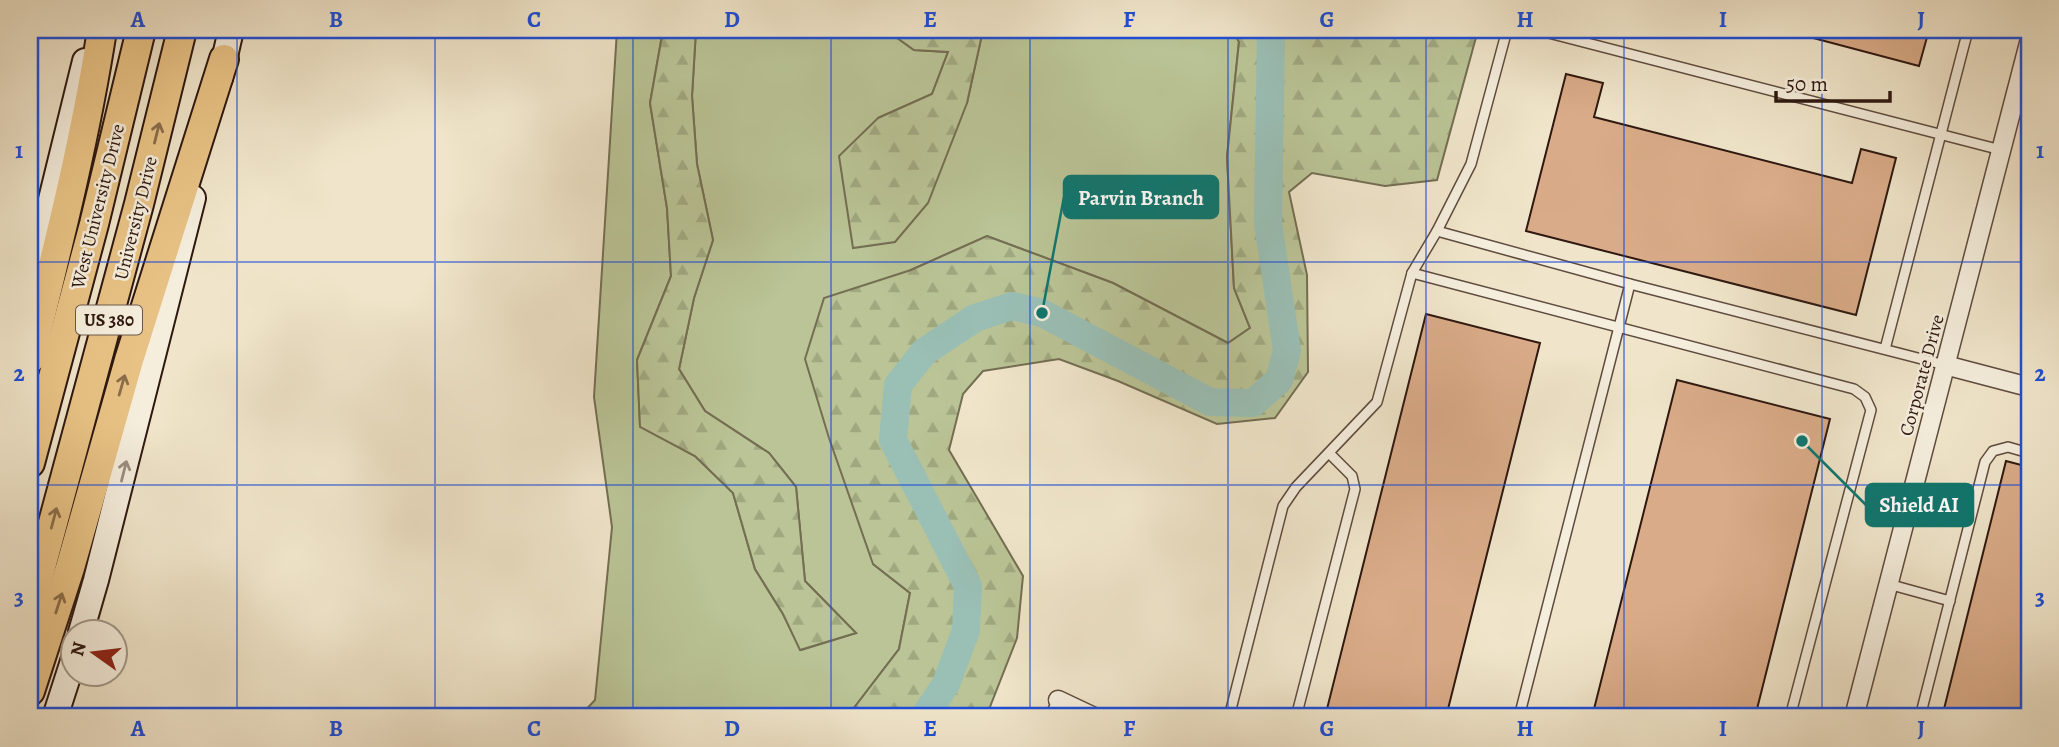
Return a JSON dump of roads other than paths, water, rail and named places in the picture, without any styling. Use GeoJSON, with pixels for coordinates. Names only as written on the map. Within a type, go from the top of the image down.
{"type":"FeatureCollection","features":[{"type":"Feature","properties":{"kind":"highway"},"geometry":{"type":"LineString","coordinates":[[30,359],[65,214],[102,30]]}},
{"type":"Feature","properties":{"kind":"highway","name":"West University Drive"},"geometry":{"type":"LineString","coordinates":[[30,463],[94,224],[142,30]]}},
{"type":"Feature","properties":{"kind":"highway","name":"University Drive"},"geometry":{"type":"LineString","coordinates":[[30,608],[139,204],[182,30]]}},
{"type":"Feature","properties":{"kind":"highway"},"geometry":{"type":"LineString","coordinates":[[30,691],[70,568],[129,359],[224,59]]}},
{"type":"Feature","properties":{"kind":"main road"},"geometry":{"type":"LineString","coordinates":[[30,285],[92,30]]}},
{"type":"Feature","properties":{"kind":"main road"},"geometry":{"type":"LineString","coordinates":[[85,618],[204,152],[231,30]]}},
{"type":"Feature","properties":{"kind":"main road"},"geometry":{"type":"LineString","coordinates":[[55,717],[64,688]]}},
{"type":"Feature","properties":{"kind":"street","name":"Corporate Drive"},"geometry":{"type":"LineString","coordinates":[[1854,717],[2029,43]]}},
{"type":"Feature","properties":{"kind":"street"},"geometry":{"type":"LineString","coordinates":[[1945,365],[2029,387]]}},
{"type":"Feature","properties":{"kind":"street"},"geometry":{"type":"LineString","coordinates":[[1058,700],[1094,717]]}},
{"type":"Feature","properties":{"kind":"lane"},"geometry":{"type":"LineString","coordinates":[[1229,717],[1283,506],[1296,487],[1377,402],[1412,273],[1471,164],[1507,30]]}},
{"type":"Feature","properties":{"kind":"lane"},"geometry":{"type":"LineString","coordinates":[[1537,30],[2001,150]]}},
{"type":"Feature","properties":{"kind":"lane"},"geometry":{"type":"LineString","coordinates":[[1885,349],[1968,30]]}},
{"type":"Feature","properties":{"kind":"lane"},"geometry":{"type":"LineString","coordinates":[[1437,231],[1945,365]]}},
{"type":"Feature","properties":{"kind":"lane"},"geometry":{"type":"LineString","coordinates":[[1412,273],[1854,389],[1865,397],[1871,410],[1790,717]]}},
{"type":"Feature","properties":{"kind":"lane"},"geometry":{"type":"LineString","coordinates":[[1520,717],[1630,284]]}},
{"type":"Feature","properties":{"kind":"lane"},"geometry":{"type":"LineString","coordinates":[[1920,717],[1985,462],[1993,451],[2008,447],[2029,453]]}},
{"type":"Feature","properties":{"kind":"lane"},"geometry":{"type":"LineString","coordinates":[[1296,717],[1354,489],[1352,476],[1329,453]]}},
{"type":"Feature","properties":{"kind":"lane"},"geometry":{"type":"LineString","coordinates":[[1888,584],[1950,601]]}},
{"type":"Feature","properties":{"kind":"lane"},"geometry":{"type":"LineString","coordinates":[[1049,717],[1058,700]]}},
{"type":"Feature","properties":{"kind":"waterway"},"geometry":{"type":"LineString","coordinates":[[924,717],[946,684],[966,630],[968,586],[893,440],[898,385],[924,352],[975,318],[1012,306],[1042,313],[1210,402],[1253,403],[1279,380],[1287,351],[1268,223],[1271,30]]}},
{"type":"Feature","properties":{"kind":"place","name":"Parvin Branch"},"geometry":{"type":"Point","coordinates":[1042,313]}},
{"type":"Feature","properties":{"kind":"place","name":"Shield AI"},"geometry":{"type":"Point","coordinates":[1802,441]}}]}
